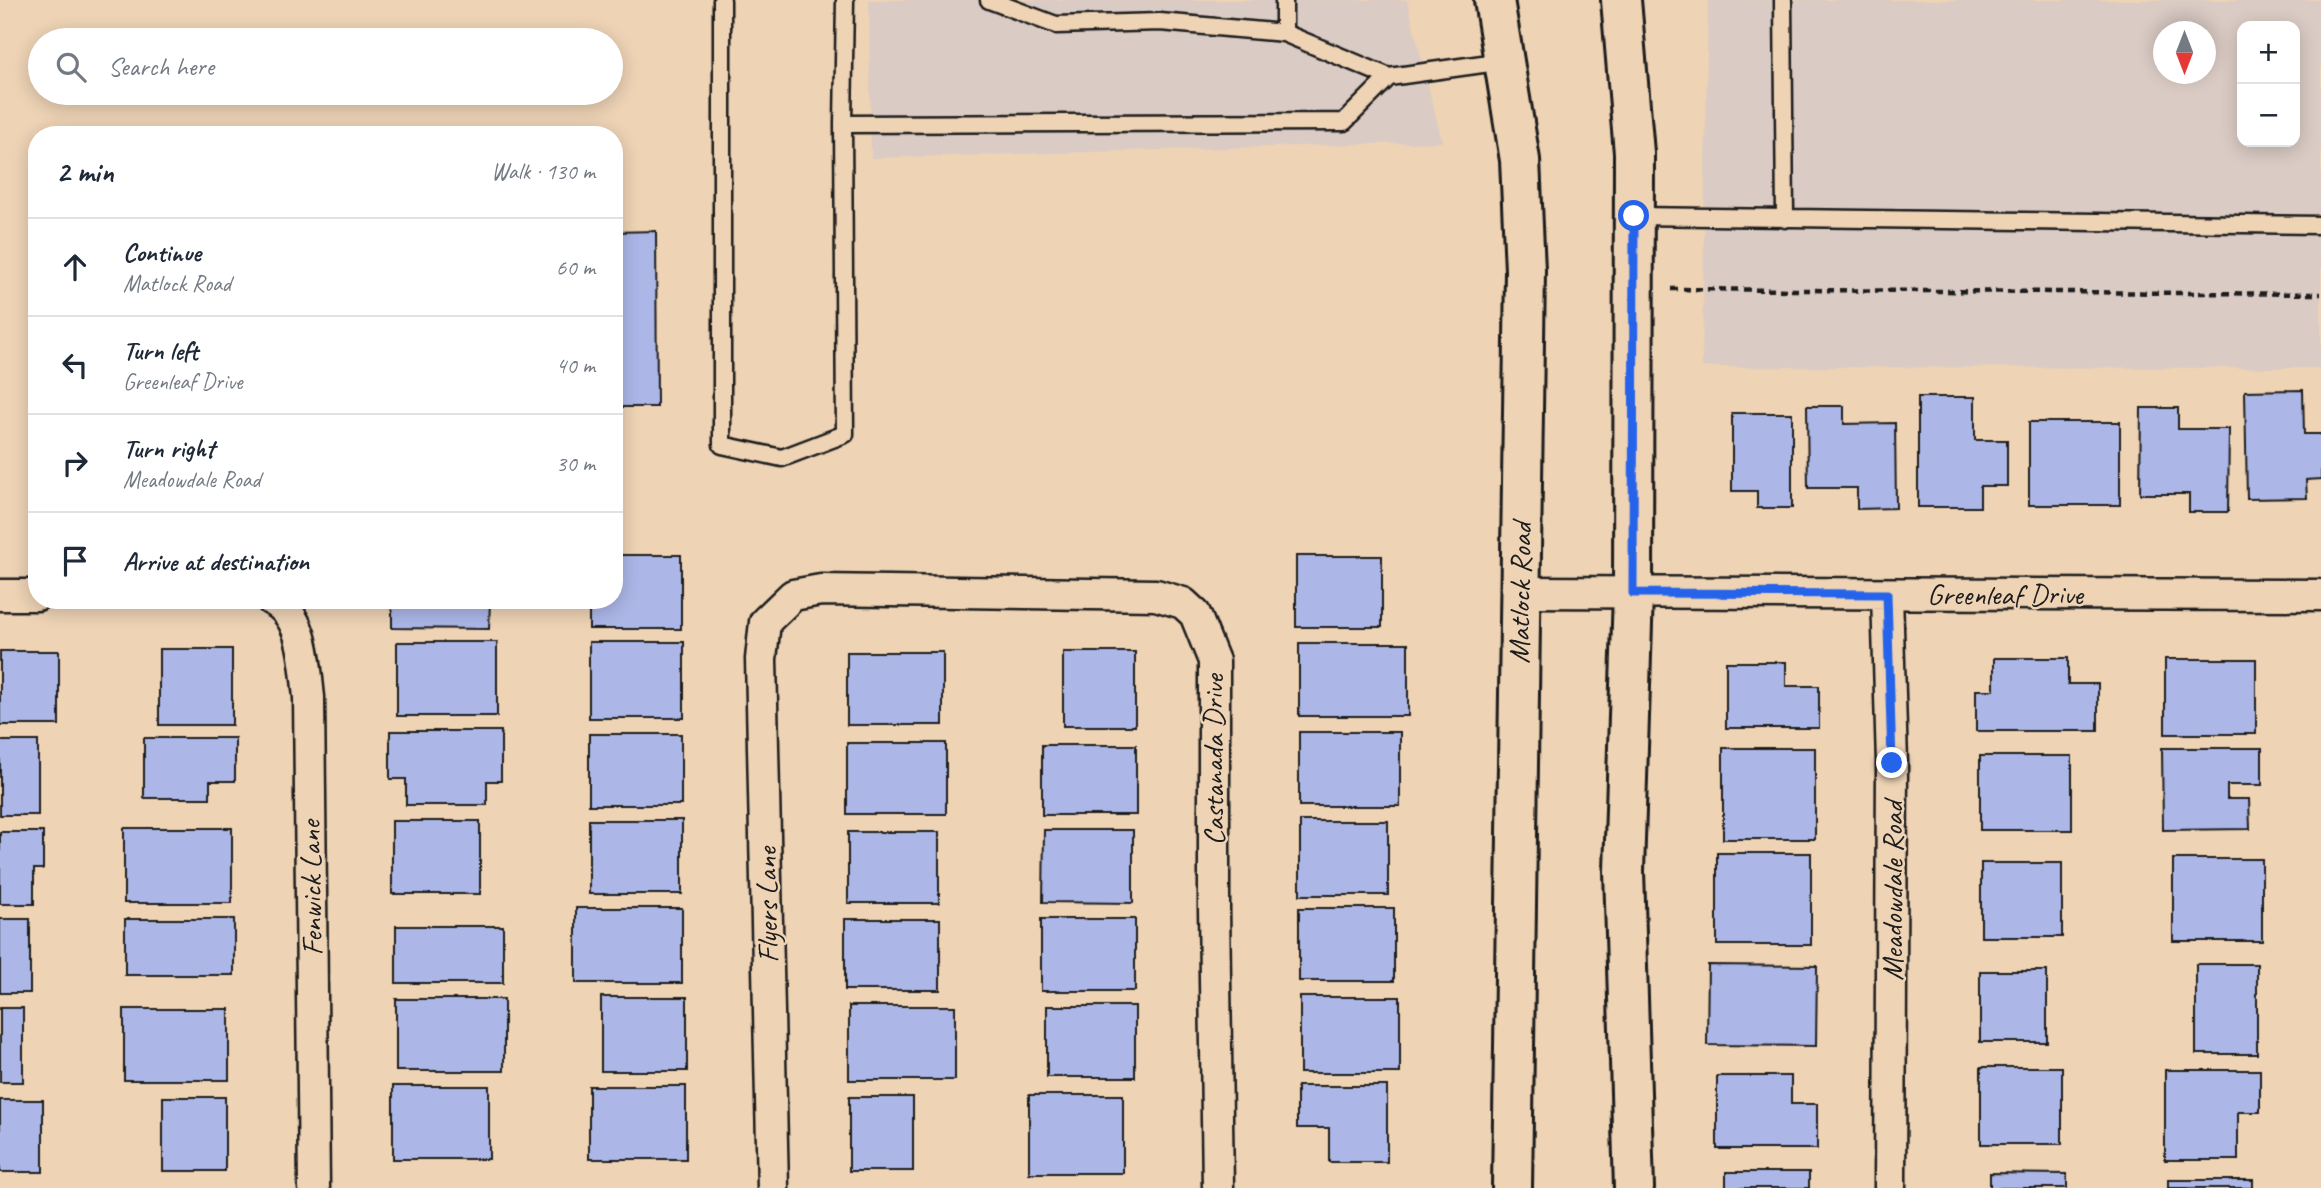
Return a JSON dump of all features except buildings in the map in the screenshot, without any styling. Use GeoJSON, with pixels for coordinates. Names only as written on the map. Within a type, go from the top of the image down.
{"type":"FeatureCollection","features":[{"type":"Feature","properties":{"kind":"main road","name":"Matlock Road"},"geometry":{"type":"LineString","coordinates":[[1494,0],[1520,160],[1525,270],[1512,1188]]}},
{"type":"Feature","properties":{"kind":"main road"},"geometry":{"type":"LineString","coordinates":[[1621,0],[1634,153],[1633,593],[1624,871],[1634,1188]]}},
{"type":"Feature","properties":{"kind":"street","name":"Castanada Drive"},"geometry":{"type":"LineString","coordinates":[[765,622],[793,595],[821,590],[1156,595],[1183,603],[1195,614],[1214,661],[1218,1188]]}},
{"type":"Feature","properties":{"kind":"street","name":"Greenleaf Drive"},"geometry":{"type":"LineString","coordinates":[[1520,592],[2321,595]]}},
{"type":"Feature","properties":{"kind":"street","name":"Meadowdale Road"},"geometry":{"type":"LineString","coordinates":[[1887,594],[1892,763],[1890,1188]]}},
{"type":"Feature","properties":{"kind":"street"},"geometry":{"type":"LineString","coordinates":[[0,595],[28,595]]}},
{"type":"Feature","properties":{"kind":"street","name":"Fenwick Lane"},"geometry":{"type":"LineString","coordinates":[[286,609],[303,644],[309,697],[314,1188]]}},
{"type":"Feature","properties":{"kind":"street","name":"Flyers Lane"},"geometry":{"type":"LineString","coordinates":[[765,622],[761,659],[774,1188]]}},
{"type":"Feature","properties":{"kind":"lane"},"geometry":{"type":"LineString","coordinates":[[722,0],[722,445],[782,458],[845,434],[845,0]]}},
{"type":"Feature","properties":{"kind":"lane"},"geometry":{"type":"LineString","coordinates":[[989,0],[1056,25],[1160,22],[1284,33],[1389,77],[1504,61]]}},
{"type":"Feature","properties":{"kind":"lane"},"geometry":{"type":"LineString","coordinates":[[1284,0],[1284,33]]}},
{"type":"Feature","properties":{"kind":"lane"},"geometry":{"type":"LineString","coordinates":[[1783,0],[1785,219]]}},
{"type":"Feature","properties":{"kind":"lane"},"geometry":{"type":"LineString","coordinates":[[843,124],[1343,122],[1389,77]]}},
{"type":"Feature","properties":{"kind":"lane"},"geometry":{"type":"LineString","coordinates":[[1634,216],[2321,225]]}},
{"type":"Feature","properties":{"kind":"path"},"geometry":{"type":"LineString","coordinates":[[1671,289],[2321,294]]}},
{"type":"Feature","properties":{"kind":"shaded area"},"geometry":{"type":"Polygon","coordinates":[[[869,0],[1407,0],[1442,142],[871,158],[869,0]]]}},
{"type":"Feature","properties":{"kind":"shaded area"},"geometry":{"type":"Polygon","coordinates":[[[1708,0],[2321,0],[2321,368],[1702,367],[1708,0]]]}},
{"type":"Feature","properties":{"kind":"route"},"geometry":{"type":"LineString","coordinates":[[1634,216],[1633,593],[1887,594],[1892,763]]}}]}
